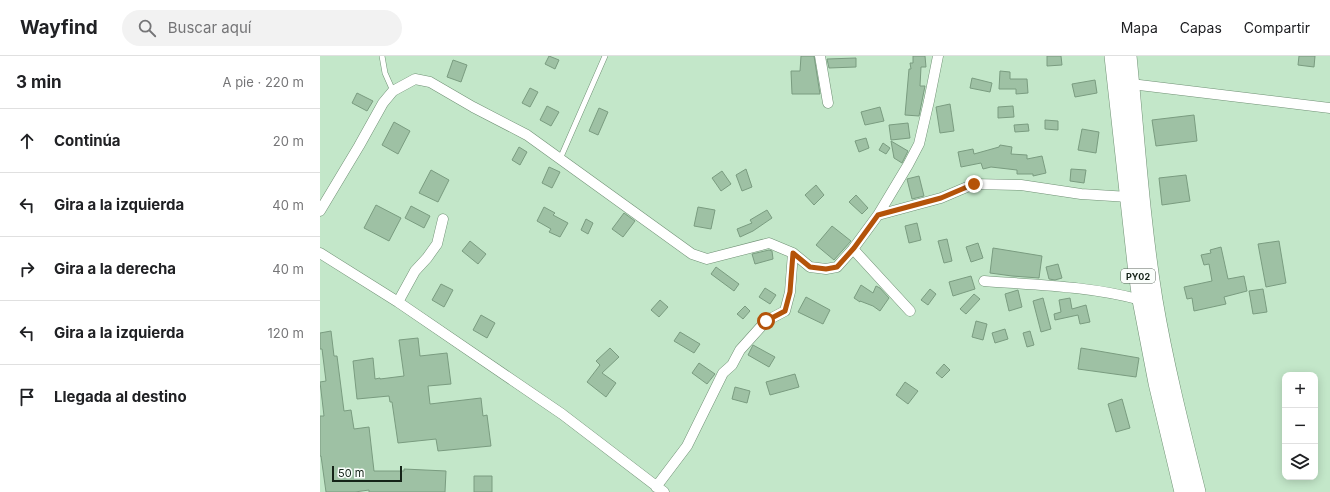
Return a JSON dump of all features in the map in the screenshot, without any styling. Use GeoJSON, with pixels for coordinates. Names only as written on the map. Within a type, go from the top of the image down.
{"type":"FeatureCollection","features":[{"type":"Feature","properties":{"kind":"highway","name":"PY02"},"geometry":{"type":"LineString","coordinates":[[1113,56],[1141,300],[1157,383],[1184,492]]}},
{"type":"Feature","properties":{"kind":"highway","name":"PY02"},"geometry":{"type":"LineString","coordinates":[[1128,56],[1147,249],[1154,299],[1170,380],[1197,492]]}},
{"type":"Feature","properties":{"kind":"street"},"geometry":{"type":"LineString","coordinates":[[820,56],[828,103]]}},
{"type":"Feature","properties":{"kind":"street"},"geometry":{"type":"LineString","coordinates":[[320,211],[383,103],[393,91],[415,79],[430,82],[526,135],[692,254],[706,259],[769,244],[793,253],[810,267],[826,269],[837,267],[854,248],[878,215],[919,144],[938,56]]}},
{"type":"Feature","properties":{"kind":"street"},"geometry":{"type":"LineString","coordinates":[[1130,84],[1330,108]]}},
{"type":"Feature","properties":{"kind":"street"},"geometry":{"type":"LineString","coordinates":[[878,215],[941,198],[974,184],[1021,185],[1081,194],[1129,197]]}},
{"type":"Feature","properties":{"kind":"street"},"geometry":{"type":"LineString","coordinates":[[398,302],[415,271],[427,258],[436,244],[443,220]]}},
{"type":"Feature","properties":{"kind":"street"},"geometry":{"type":"LineString","coordinates":[[854,248],[910,311]]}},
{"type":"Feature","properties":{"kind":"street"},"geometry":{"type":"LineString","coordinates":[[320,253],[398,302],[562,414],[660,490],[687,446],[723,373],[732,365],[740,350],[766,321],[785,311],[790,292],[793,253]]}},
{"type":"Feature","properties":{"kind":"street"},"geometry":{"type":"LineString","coordinates":[[984,280],[1082,289],[1121,294],[1141,300]]}},
{"type":"Feature","properties":{"kind":"lane"},"geometry":{"type":"LineString","coordinates":[[382,56],[385,73],[393,91]]}},
{"type":"Feature","properties":{"kind":"lane"},"geometry":{"type":"LineString","coordinates":[[560,159],[605,56]]}},
{"type":"Feature","properties":{"kind":"building"},"geometry":{"type":"Polygon","coordinates":[[[549,56],[559,60],[555,69],[545,64],[549,56]]]}},
{"type":"Feature","properties":{"kind":"building"},"geometry":{"type":"Polygon","coordinates":[[[801,56],[814,56],[820,94],[792,94],[791,71],[800,71],[801,56]]]}},
{"type":"Feature","properties":{"kind":"building"},"geometry":{"type":"Polygon","coordinates":[[[913,56],[925,56],[926,67],[921,67],[920,86],[925,86],[919,116],[905,115],[909,69],[911,69],[910,63],[913,63],[913,56]]]}},
{"type":"Feature","properties":{"kind":"building"},"geometry":{"type":"Polygon","coordinates":[[[1047,56],[1061,56],[1062,65],[1047,66],[1047,56]]]}},
{"type":"Feature","properties":{"kind":"building"},"geometry":{"type":"Polygon","coordinates":[[[1299,56],[1315,56],[1314,67],[1298,65],[1299,56]]]}},
{"type":"Feature","properties":{"kind":"building"},"geometry":{"type":"Polygon","coordinates":[[[856,58],[856,67],[829,68],[827,59],[856,58]]]}},
{"type":"Feature","properties":{"kind":"building"},"geometry":{"type":"Polygon","coordinates":[[[453,60],[467,65],[461,82],[447,77],[453,60]]]}},
{"type":"Feature","properties":{"kind":"building"},"geometry":{"type":"Polygon","coordinates":[[[1000,71],[1010,72],[1010,79],[1027,79],[1028,93],[1016,94],[1016,89],[999,89],[1000,71]]]}},
{"type":"Feature","properties":{"kind":"building"},"geometry":{"type":"Polygon","coordinates":[[[972,78],[992,83],[990,92],[970,88],[972,78]]]}},
{"type":"Feature","properties":{"kind":"building"},"geometry":{"type":"Polygon","coordinates":[[[1095,80],[1097,93],[1075,97],[1072,84],[1095,80]]]}},
{"type":"Feature","properties":{"kind":"building"},"geometry":{"type":"Polygon","coordinates":[[[530,88],[538,92],[530,107],[522,103],[530,88]]]}},
{"type":"Feature","properties":{"kind":"building"},"geometry":{"type":"Polygon","coordinates":[[[357,93],[373,101],[367,111],[352,103],[357,93]]]}},
{"type":"Feature","properties":{"kind":"building"},"geometry":{"type":"Polygon","coordinates":[[[950,104],[954,131],[940,133],[936,107],[950,104]]]}},
{"type":"Feature","properties":{"kind":"building"},"geometry":{"type":"Polygon","coordinates":[[[547,106],[559,112],[551,126],[540,120],[547,106]]]}},
{"type":"Feature","properties":{"kind":"building"},"geometry":{"type":"Polygon","coordinates":[[[1013,106],[1014,117],[998,118],[998,107],[1013,106]]]}},
{"type":"Feature","properties":{"kind":"building"},"geometry":{"type":"Polygon","coordinates":[[[880,107],[884,121],[865,125],[861,112],[880,107]]]}},
{"type":"Feature","properties":{"kind":"building"},"geometry":{"type":"Polygon","coordinates":[[[599,108],[608,112],[598,135],[589,131],[599,108]]]}},
{"type":"Feature","properties":{"kind":"building"},"geometry":{"type":"Polygon","coordinates":[[[1194,115],[1197,141],[1156,146],[1152,120],[1194,115]]]}},
{"type":"Feature","properties":{"kind":"building"},"geometry":{"type":"Polygon","coordinates":[[[1045,120],[1058,121],[1058,130],[1045,129],[1045,120]]]}},
{"type":"Feature","properties":{"kind":"building"},"geometry":{"type":"Polygon","coordinates":[[[394,122],[410,131],[398,154],[382,145],[394,122]]]}},
{"type":"Feature","properties":{"kind":"building"},"geometry":{"type":"Polygon","coordinates":[[[908,123],[910,138],[891,140],[889,125],[908,123]]]}},
{"type":"Feature","properties":{"kind":"building"},"geometry":{"type":"Polygon","coordinates":[[[1028,124],[1029,131],[1015,132],[1014,125],[1028,124]]]}},
{"type":"Feature","properties":{"kind":"building"},"geometry":{"type":"Polygon","coordinates":[[[1082,129],[1099,132],[1096,153],[1078,150],[1082,129]]]}},
{"type":"Feature","properties":{"kind":"building"},"geometry":{"type":"Polygon","coordinates":[[[866,138],[869,148],[859,152],[855,141],[866,138]]]}},
{"type":"Feature","properties":{"kind":"building"},"geometry":{"type":"Polygon","coordinates":[[[891,141],[908,151],[902,163],[894,158],[891,141]]]}},
{"type":"Feature","properties":{"kind":"building"},"geometry":{"type":"Polygon","coordinates":[[[883,143],[890,148],[886,154],[879,150],[883,143]]]}},
{"type":"Feature","properties":{"kind":"building"},"geometry":{"type":"Polygon","coordinates":[[[1000,145],[1012,147],[1011,154],[1027,155],[1027,159],[1042,156],[1046,173],[1033,176],[1033,174],[1017,174],[1017,170],[991,167],[983,169],[981,163],[961,167],[958,152],[973,149],[974,154],[999,147],[1000,145]]]}},
{"type":"Feature","properties":{"kind":"building"},"geometry":{"type":"Polygon","coordinates":[[[519,147],[527,152],[520,165],[512,160],[519,147]]]}},
{"type":"Feature","properties":{"kind":"building"},"geometry":{"type":"Polygon","coordinates":[[[549,167],[560,172],[552,188],[542,183],[549,167]]]}},
{"type":"Feature","properties":{"kind":"building"},"geometry":{"type":"Polygon","coordinates":[[[746,169],[752,187],[742,191],[736,175],[746,169]]]}},
{"type":"Feature","properties":{"kind":"building"},"geometry":{"type":"Polygon","coordinates":[[[1071,169],[1086,170],[1084,183],[1070,181],[1071,169]]]}},
{"type":"Feature","properties":{"kind":"building"},"geometry":{"type":"Polygon","coordinates":[[[431,170],[449,180],[438,202],[419,193],[431,170]]]}},
{"type":"Feature","properties":{"kind":"building"},"geometry":{"type":"Polygon","coordinates":[[[722,171],[731,184],[721,191],[712,178],[722,171]]]}},
{"type":"Feature","properties":{"kind":"building"},"geometry":{"type":"Polygon","coordinates":[[[1186,175],[1190,201],[1162,205],[1159,178],[1186,175]]]}},
{"type":"Feature","properties":{"kind":"building"},"geometry":{"type":"Polygon","coordinates":[[[919,176],[924,196],[912,199],[907,179],[919,176]]]}},
{"type":"Feature","properties":{"kind":"building"},"geometry":{"type":"Polygon","coordinates":[[[816,185],[824,195],[814,205],[805,195],[816,185]]]}},
{"type":"Feature","properties":{"kind":"building"},"geometry":{"type":"Polygon","coordinates":[[[856,195],[868,208],[862,214],[849,202],[856,195]]]}},
{"type":"Feature","properties":{"kind":"building"},"geometry":{"type":"Polygon","coordinates":[[[376,205],[401,218],[389,241],[364,228],[376,205]]]}},
{"type":"Feature","properties":{"kind":"building"},"geometry":{"type":"Polygon","coordinates":[[[411,206],[430,216],[424,228],[405,218],[411,206]]]}},
{"type":"Feature","properties":{"kind":"building"},"geometry":{"type":"Polygon","coordinates":[[[544,207],[555,213],[553,215],[568,223],[560,237],[549,232],[551,229],[537,221],[544,207]]]}},
{"type":"Feature","properties":{"kind":"building"},"geometry":{"type":"Polygon","coordinates":[[[698,207],[715,210],[711,229],[694,226],[698,207]]]}},
{"type":"Feature","properties":{"kind":"building"},"geometry":{"type":"Polygon","coordinates":[[[767,210],[772,218],[753,231],[740,237],[737,229],[752,223],[750,220],[767,210]]]}},
{"type":"Feature","properties":{"kind":"building"},"geometry":{"type":"Polygon","coordinates":[[[624,213],[635,221],[623,237],[612,229],[624,213]]]}},
{"type":"Feature","properties":{"kind":"building"},"geometry":{"type":"Polygon","coordinates":[[[586,219],[593,223],[588,234],[581,230],[586,219]]]}},
{"type":"Feature","properties":{"kind":"building"},"geometry":{"type":"Polygon","coordinates":[[[917,223],[921,240],[909,243],[905,226],[917,223]]]}},
{"type":"Feature","properties":{"kind":"building"},"geometry":{"type":"Polygon","coordinates":[[[832,226],[851,241],[834,260],[816,245],[832,226]]]}},
{"type":"Feature","properties":{"kind":"building"},"geometry":{"type":"Polygon","coordinates":[[[947,239],[952,261],[944,263],[938,241],[947,239]]]}},
{"type":"Feature","properties":{"kind":"building"},"geometry":{"type":"Polygon","coordinates":[[[470,241],[486,254],[478,264],[462,251],[470,241]]]}},
{"type":"Feature","properties":{"kind":"building"},"geometry":{"type":"Polygon","coordinates":[[[1279,241],[1286,283],[1266,287],[1258,244],[1279,241]]]}},
{"type":"Feature","properties":{"kind":"building"},"geometry":{"type":"Polygon","coordinates":[[[978,243],[983,258],[971,262],[966,247],[978,243]]]}},
{"type":"Feature","properties":{"kind":"building"},"geometry":{"type":"Polygon","coordinates":[[[1221,247],[1228,279],[1244,276],[1247,291],[1224,297],[1226,304],[1194,311],[1192,298],[1187,299],[1184,287],[1212,281],[1209,264],[1204,265],[1201,255],[1211,253],[1210,250],[1221,247]]]}},
{"type":"Feature","properties":{"kind":"building"},"geometry":{"type":"Polygon","coordinates":[[[993,248],[1042,256],[1039,278],[990,273],[993,248]]]}},
{"type":"Feature","properties":{"kind":"building"},"geometry":{"type":"Polygon","coordinates":[[[769,250],[772,251],[773,259],[755,264],[752,254],[769,250]]]}},
{"type":"Feature","properties":{"kind":"building"},"geometry":{"type":"Polygon","coordinates":[[[1058,264],[1062,278],[1055,280],[1049,279],[1046,267],[1058,264]]]}},
{"type":"Feature","properties":{"kind":"building"},"geometry":{"type":"Polygon","coordinates":[[[716,267],[739,284],[734,291],[711,274],[716,267]]]}},
{"type":"Feature","properties":{"kind":"building"},"geometry":{"type":"Polygon","coordinates":[[[971,276],[975,289],[953,296],[949,282],[971,276]]]}},
{"type":"Feature","properties":{"kind":"building"},"geometry":{"type":"Polygon","coordinates":[[[441,284],[453,290],[444,307],[432,300],[441,284]]]}},
{"type":"Feature","properties":{"kind":"building"},"geometry":{"type":"Polygon","coordinates":[[[861,285],[873,293],[876,286],[880,288],[889,298],[880,311],[873,306],[860,302],[854,298],[861,285]]]}},
{"type":"Feature","properties":{"kind":"building"},"geometry":{"type":"Polygon","coordinates":[[[765,288],[776,295],[770,304],[759,297],[765,288]]]}},
{"type":"Feature","properties":{"kind":"building"},"geometry":{"type":"Polygon","coordinates":[[[930,289],[936,294],[928,305],[921,300],[930,289]]]}},
{"type":"Feature","properties":{"kind":"building"},"geometry":{"type":"Polygon","coordinates":[[[1263,289],[1267,312],[1253,314],[1249,291],[1263,289]]]}},
{"type":"Feature","properties":{"kind":"building"},"geometry":{"type":"Polygon","coordinates":[[[1018,290],[1022,307],[1009,311],[1005,294],[1018,290]]]}},
{"type":"Feature","properties":{"kind":"building"},"geometry":{"type":"Polygon","coordinates":[[[974,294],[980,299],[966,314],[960,309],[974,294]]]}},
{"type":"Feature","properties":{"kind":"building"},"geometry":{"type":"Polygon","coordinates":[[[806,297],[830,310],[823,324],[798,312],[806,297]]]}},
{"type":"Feature","properties":{"kind":"building"},"geometry":{"type":"Polygon","coordinates":[[[1043,298],[1051,329],[1041,332],[1033,301],[1043,298]]]}},
{"type":"Feature","properties":{"kind":"building"},"geometry":{"type":"Polygon","coordinates":[[[1070,298],[1072,309],[1086,305],[1090,322],[1080,324],[1078,315],[1055,320],[1054,314],[1061,312],[1059,300],[1070,298]]]}},
{"type":"Feature","properties":{"kind":"building"},"geometry":{"type":"Polygon","coordinates":[[[660,300],[668,307],[659,317],[651,310],[660,300]]]}},
{"type":"Feature","properties":{"kind":"building"},"geometry":{"type":"Polygon","coordinates":[[[745,306],[750,311],[743,319],[737,314],[745,306]]]}},
{"type":"Feature","properties":{"kind":"building"},"geometry":{"type":"Polygon","coordinates":[[[481,315],[495,323],[487,338],[473,330],[481,315]]]}},
{"type":"Feature","properties":{"kind":"building"},"geometry":{"type":"Polygon","coordinates":[[[976,321],[987,324],[983,340],[972,337],[976,321]]]}},
{"type":"Feature","properties":{"kind":"building"},"geometry":{"type":"Polygon","coordinates":[[[1005,329],[1008,339],[995,343],[992,333],[1005,329]]]}},
{"type":"Feature","properties":{"kind":"building"},"geometry":{"type":"Polygon","coordinates":[[[331,331],[334,356],[337,356],[344,411],[351,410],[354,429],[369,427],[374,471],[404,471],[404,469],[446,471],[445,492],[369,492],[369,490],[355,492],[326,492],[320,456],[320,416],[324,416],[320,382],[326,381],[322,349],[320,349],[320,333],[331,331]]]}},
{"type":"Feature","properties":{"kind":"building"},"geometry":{"type":"Polygon","coordinates":[[[1030,331],[1034,345],[1027,347],[1023,333],[1030,331]]]}},
{"type":"Feature","properties":{"kind":"building"},"geometry":{"type":"Polygon","coordinates":[[[680,332],[700,344],[694,353],[674,341],[680,332]]]}},
{"type":"Feature","properties":{"kind":"building"},"geometry":{"type":"Polygon","coordinates":[[[418,338],[420,356],[447,353],[451,384],[428,386],[430,404],[481,398],[483,416],[487,415],[491,446],[438,451],[436,439],[398,443],[392,402],[390,402],[389,396],[357,399],[353,361],[373,358],[375,379],[404,376],[399,340],[418,338]]]}},
{"type":"Feature","properties":{"kind":"building"},"geometry":{"type":"Polygon","coordinates":[[[753,345],[775,357],[769,367],[748,355],[753,345]]]}},
{"type":"Feature","properties":{"kind":"building"},"geometry":{"type":"Polygon","coordinates":[[[610,348],[619,357],[602,373],[616,383],[606,397],[587,382],[600,365],[596,361],[610,348]]]}},
{"type":"Feature","properties":{"kind":"building"},"geometry":{"type":"Polygon","coordinates":[[[1081,348],[1139,358],[1136,377],[1078,369],[1081,348]]]}},
{"type":"Feature","properties":{"kind":"building"},"geometry":{"type":"Polygon","coordinates":[[[699,363],[715,374],[707,384],[692,373],[699,363]]]}},
{"type":"Feature","properties":{"kind":"building"},"geometry":{"type":"Polygon","coordinates":[[[944,364],[950,370],[942,378],[936,373],[944,364]]]}},
{"type":"Feature","properties":{"kind":"building"},"geometry":{"type":"Polygon","coordinates":[[[795,374],[799,387],[770,395],[766,382],[795,374]]]}},
{"type":"Feature","properties":{"kind":"building"},"geometry":{"type":"Polygon","coordinates":[[[905,382],[918,391],[908,404],[896,395],[905,382]]]}},
{"type":"Feature","properties":{"kind":"building"},"geometry":{"type":"Polygon","coordinates":[[[735,387],[750,391],[747,403],[732,399],[735,387]]]}},
{"type":"Feature","properties":{"kind":"building"},"geometry":{"type":"Polygon","coordinates":[[[1122,399],[1130,428],[1116,432],[1108,404],[1122,399]]]}},
{"type":"Feature","properties":{"kind":"building"},"geometry":{"type":"Polygon","coordinates":[[[474,476],[492,476],[492,492],[474,492],[474,476]]]}},
{"type":"Feature","properties":{"kind":"route"},"geometry":{"type":"LineString","coordinates":[[766,321],[785,311],[790,292],[793,253],[810,267],[826,269],[837,267],[854,248],[878,215],[941,198],[974,184]]}}]}
